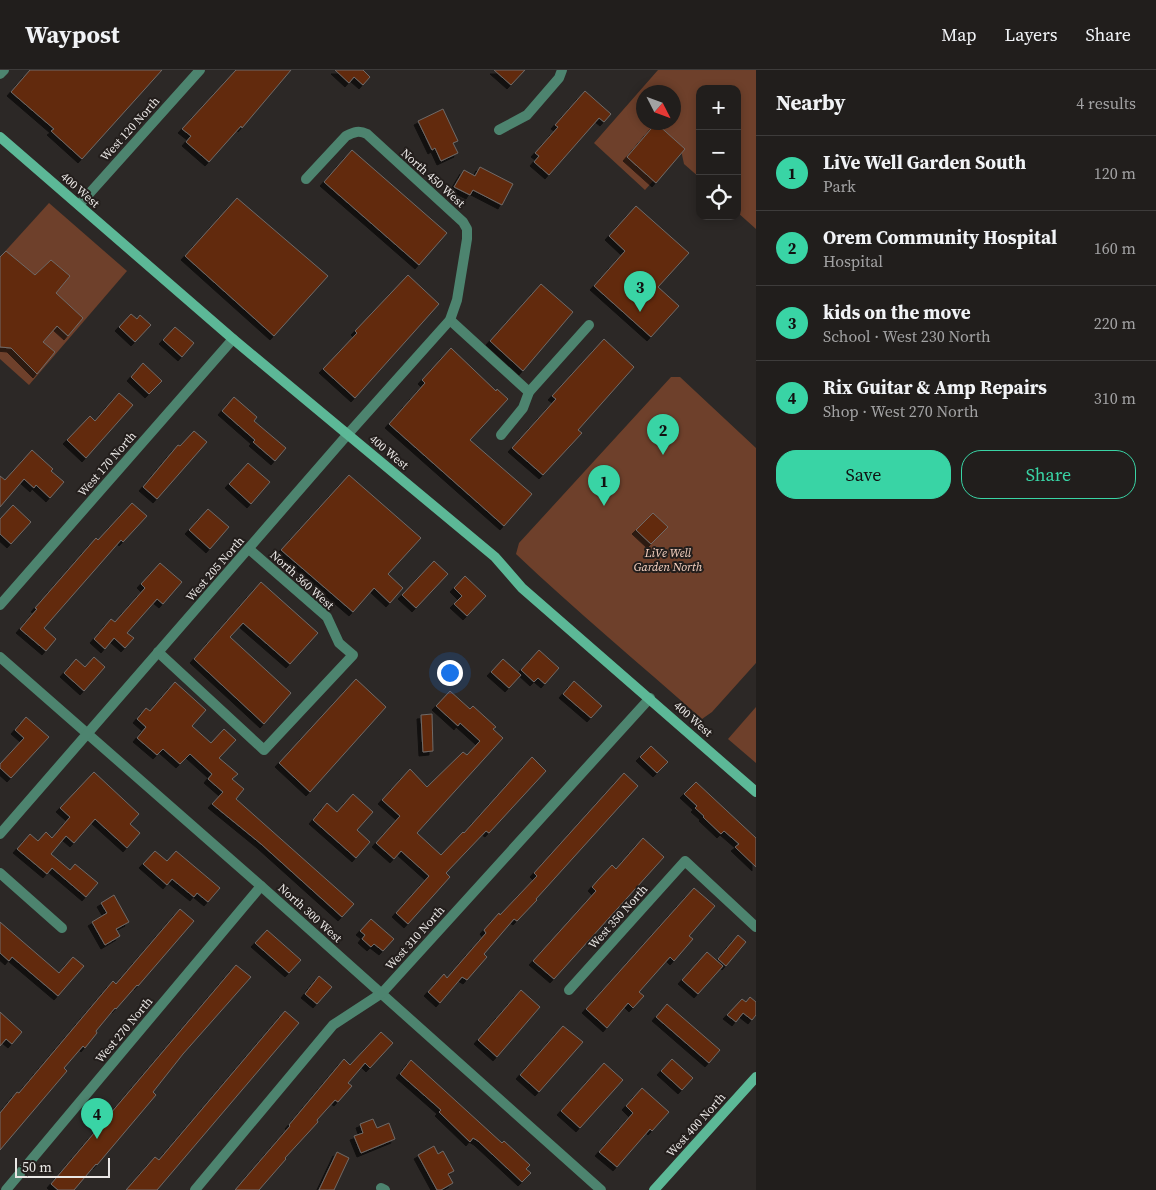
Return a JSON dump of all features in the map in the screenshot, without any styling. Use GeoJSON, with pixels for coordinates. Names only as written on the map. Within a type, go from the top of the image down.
{"type":"FeatureCollection","features":[{"type":"Feature","properties":{"kind":"main road","name":"400 West"},"geometry":{"type":"LineString","coordinates":[[0,137],[233,338],[495,557],[522,588],[756,792]]}},
{"type":"Feature","properties":{"kind":"main road","name":"West 400 North"},"geometry":{"type":"LineString","coordinates":[[654,1190],[756,1077]]}},
{"type":"Feature","properties":{"kind":"street"},"geometry":{"type":"LineString","coordinates":[[0,74],[4,70]]}},
{"type":"Feature","properties":{"kind":"street","name":"West 120 North"},"geometry":{"type":"LineString","coordinates":[[80,205],[200,70]]}},
{"type":"Feature","properties":{"kind":"street"},"geometry":{"type":"LineString","coordinates":[[499,130],[527,114],[559,78],[562,70]]}},
{"type":"Feature","properties":{"kind":"street","name":"North 450 West"},"geometry":{"type":"LineString","coordinates":[[306,179],[346,136],[353,132],[361,132],[367,134],[463,222],[467,229],[457,300],[450,320]]}},
{"type":"Feature","properties":{"kind":"street"},"geometry":{"type":"LineString","coordinates":[[450,320],[529,392]]}},
{"type":"Feature","properties":{"kind":"street","name":"West 205 North"},"geometry":{"type":"LineString","coordinates":[[0,834],[348,434],[450,320]]}},
{"type":"Feature","properties":{"kind":"street"},"geometry":{"type":"LineString","coordinates":[[501,436],[523,408],[529,392],[589,325]]}},
{"type":"Feature","properties":{"kind":"street","name":"West 170 North"},"geometry":{"type":"LineString","coordinates":[[0,605],[233,338]]}},
{"type":"Feature","properties":{"kind":"street","name":"North 360 West"},"geometry":{"type":"LineString","coordinates":[[158,652],[264,750],[353,655],[338,643],[327,617],[249,549]]}},
{"type":"Feature","properties":{"kind":"street","name":"North 300 West"},"geometry":{"type":"LineString","coordinates":[[0,657],[382,993],[601,1190]]}},
{"type":"Feature","properties":{"kind":"street","name":"West 310 North"},"geometry":{"type":"LineString","coordinates":[[195,1190],[333,1025],[382,993],[650,698]]}},
{"type":"Feature","properties":{"kind":"street","name":"West 350 North"},"geometry":{"type":"LineString","coordinates":[[569,990],[685,861],[756,927]]}},
{"type":"Feature","properties":{"kind":"street"},"geometry":{"type":"LineString","coordinates":[[0,873],[62,928]]}},
{"type":"Feature","properties":{"kind":"street","name":"West 270 North"},"geometry":{"type":"LineString","coordinates":[[6,1190],[261,886]]}},
{"type":"Feature","properties":{"kind":"green space"},"geometry":{"type":"Polygon","coordinates":[[[658,70],[756,70],[756,229],[741,216],[741,85],[696,85],[696,174],[684,164],[681,150],[645,190],[594,143],[636,95],[636,130],[681,130],[681,85],[645,85],[658,70]]]}},
{"type":"Feature","properties":{"kind":"green space"},"geometry":{"type":"Polygon","coordinates":[[[49,203],[127,271],[29,385],[0,359],[0,257],[49,203]]]}},
{"type":"Feature","properties":{"kind":"green space","name":"LiVe Well Garden North"},"geometry":{"type":"Polygon","coordinates":[[[671,377],[680,377],[756,448],[756,663],[712,712],[702,719],[516,554],[519,543],[671,377]]]}},
{"type":"Feature","properties":{"kind":"green space"},"geometry":{"type":"Polygon","coordinates":[[[756,707],[756,763],[728,739],[756,707]]]}},
{"type":"Feature","properties":{"kind":"building"},"geometry":{"type":"Polygon","coordinates":[[[30,70],[162,70],[82,159],[51,131],[54,129],[11,92],[30,70]]]}},
{"type":"Feature","properties":{"kind":"building"},"geometry":{"type":"Polygon","coordinates":[[[236,70],[291,70],[242,128],[241,126],[209,162],[186,142],[191,136],[182,129],[236,70]]]}},
{"type":"Feature","properties":{"kind":"building"},"geometry":{"type":"Polygon","coordinates":[[[335,70],[363,70],[370,77],[363,85],[354,77],[349,83],[335,70]]]}},
{"type":"Feature","properties":{"kind":"building"},"geometry":{"type":"Polygon","coordinates":[[[494,70],[525,70],[511,85],[494,70]]]}},
{"type":"Feature","properties":{"kind":"building"},"geometry":{"type":"Polygon","coordinates":[[[585,91],[611,114],[604,122],[599,118],[549,175],[534,162],[539,156],[535,153],[558,127],[555,125],[585,91]]]}},
{"type":"Feature","properties":{"kind":"building"},"geometry":{"type":"Polygon","coordinates":[[[443,109],[458,141],[453,143],[458,153],[441,161],[435,148],[432,150],[418,121],[443,109]]]}},
{"type":"Feature","properties":{"kind":"building"},"geometry":{"type":"Polygon","coordinates":[[[650,130],[664,130],[685,149],[656,183],[627,157],[650,130]]]}},
{"type":"Feature","properties":{"kind":"building"},"geometry":{"type":"Polygon","coordinates":[[[352,150],[447,233],[419,265],[324,182],[352,150]]]}},
{"type":"Feature","properties":{"kind":"building"},"geometry":{"type":"Polygon","coordinates":[[[480,167],[513,184],[502,205],[473,190],[470,195],[454,187],[464,170],[475,176],[480,167]]]}},
{"type":"Feature","properties":{"kind":"building"},"geometry":{"type":"Polygon","coordinates":[[[237,198],[328,276],[274,336],[185,256],[237,198]]]}},
{"type":"Feature","properties":{"kind":"building"},"geometry":{"type":"Polygon","coordinates":[[[636,206],[689,253],[658,287],[679,306],[651,337],[594,286],[625,251],[609,236],[636,206]]]}},
{"type":"Feature","properties":{"kind":"building"},"geometry":{"type":"Polygon","coordinates":[[[6,251],[35,275],[51,260],[70,276],[56,293],[83,318],[68,336],[57,326],[43,342],[55,352],[37,374],[11,348],[0,347],[0,257],[6,251]]]}},
{"type":"Feature","properties":{"kind":"building"},"geometry":{"type":"Polygon","coordinates":[[[408,275],[439,304],[355,398],[323,369],[357,333],[355,331],[408,275]]]}},
{"type":"Feature","properties":{"kind":"building"},"geometry":{"type":"Polygon","coordinates":[[[541,284],[573,312],[523,371],[490,341],[541,284]]]}},
{"type":"Feature","properties":{"kind":"building"},"geometry":{"type":"Polygon","coordinates":[[[131,314],[137,319],[140,315],[151,325],[135,342],[119,327],[131,314]]]}},
{"type":"Feature","properties":{"kind":"building"},"geometry":{"type":"Polygon","coordinates":[[[175,327],[194,343],[182,357],[163,340],[175,327]]]}},
{"type":"Feature","properties":{"kind":"building"},"geometry":{"type":"Polygon","coordinates":[[[604,339],[634,367],[578,430],[582,433],[543,475],[512,448],[556,399],[552,396],[604,339]]]}},
{"type":"Feature","properties":{"kind":"building"},"geometry":{"type":"Polygon","coordinates":[[[451,348],[496,391],[497,389],[508,399],[470,440],[532,494],[504,526],[389,424],[425,383],[422,380],[451,348]]]}},
{"type":"Feature","properties":{"kind":"building"},"geometry":{"type":"Polygon","coordinates":[[[143,363],[162,381],[149,394],[131,377],[143,363]]]}},
{"type":"Feature","properties":{"kind":"building"},"geometry":{"type":"Polygon","coordinates":[[[119,393],[133,405],[86,458],[67,440],[90,416],[95,421],[119,393]]]}},
{"type":"Feature","properties":{"kind":"building"},"geometry":{"type":"Polygon","coordinates":[[[234,397],[257,417],[254,421],[286,448],[275,461],[253,442],[255,440],[222,411],[234,397]]]}},
{"type":"Feature","properties":{"kind":"building"},"geometry":{"type":"Polygon","coordinates":[[[194,431],[207,442],[157,499],[143,487],[178,445],[180,446],[194,431]]]}},
{"type":"Feature","properties":{"kind":"building"},"geometry":{"type":"Polygon","coordinates":[[[32,450],[64,482],[50,498],[36,485],[34,488],[24,479],[0,507],[0,476],[5,480],[32,450]]]}},
{"type":"Feature","properties":{"kind":"building"},"geometry":{"type":"Polygon","coordinates":[[[248,463],[270,482],[251,504],[229,484],[248,463]]]}},
{"type":"Feature","properties":{"kind":"building"},"geometry":{"type":"Polygon","coordinates":[[[349,475],[421,538],[388,574],[403,588],[390,603],[374,588],[353,612],[281,550],[349,475]]]}},
{"type":"Feature","properties":{"kind":"building"},"geometry":{"type":"Polygon","coordinates":[[[132,503],[147,516],[123,542],[121,540],[44,628],[56,639],[46,651],[20,629],[37,609],[35,608],[96,538],[98,540],[132,503]]]}},
{"type":"Feature","properties":{"kind":"building"},"geometry":{"type":"Polygon","coordinates":[[[13,505],[31,522],[11,544],[0,534],[0,519],[13,505]]]}},
{"type":"Feature","properties":{"kind":"building"},"geometry":{"type":"Polygon","coordinates":[[[208,509],[229,527],[210,549],[189,530],[208,509]]]}},
{"type":"Feature","properties":{"kind":"building"},"geometry":{"type":"Polygon","coordinates":[[[653,513],[668,527],[651,544],[636,530],[653,513]]]}},
{"type":"Feature","properties":{"kind":"building"},"geometry":{"type":"Polygon","coordinates":[[[434,561],[448,574],[416,608],[402,595],[434,561]]]}},
{"type":"Feature","properties":{"kind":"building"},"geometry":{"type":"Polygon","coordinates":[[[160,563],[182,582],[163,604],[157,599],[127,633],[134,638],[125,648],[114,638],[105,649],[94,639],[111,619],[115,622],[145,588],[141,584],[160,563]]]}},
{"type":"Feature","properties":{"kind":"building"},"geometry":{"type":"Polygon","coordinates":[[[465,576],[486,596],[467,616],[454,604],[462,596],[454,588],[465,576]]]}},
{"type":"Feature","properties":{"kind":"building"},"geometry":{"type":"Polygon","coordinates":[[[261,582],[318,633],[290,664],[243,623],[230,637],[291,693],[264,724],[194,659],[261,582]]]}},
{"type":"Feature","properties":{"kind":"building"},"geometry":{"type":"Polygon","coordinates":[[[539,650],[559,668],[545,684],[538,678],[534,682],[521,670],[539,650]]]}},
{"type":"Feature","properties":{"kind":"building"},"geometry":{"type":"Polygon","coordinates":[[[94,657],[105,667],[84,691],[64,673],[76,659],[85,667],[94,657]]]}},
{"type":"Feature","properties":{"kind":"building"},"geometry":{"type":"Polygon","coordinates":[[[503,659],[521,675],[509,688],[491,672],[503,659]]]}},
{"type":"Feature","properties":{"kind":"building"},"geometry":{"type":"Polygon","coordinates":[[[356,679],[386,707],[310,792],[279,763],[356,679]]]}},
{"type":"Feature","properties":{"kind":"building"},"geometry":{"type":"Polygon","coordinates":[[[574,681],[602,706],[591,718],[563,694],[574,681]]]}},
{"type":"Feature","properties":{"kind":"building"},"geometry":{"type":"Polygon","coordinates":[[[175,682],[206,710],[192,726],[211,743],[224,729],[236,740],[219,758],[238,774],[232,779],[244,789],[236,799],[354,904],[342,917],[261,844],[212,804],[223,792],[208,779],[212,774],[190,754],[180,764],[163,749],[157,755],[137,738],[146,727],[137,719],[146,708],[150,711],[175,682]]]}},
{"type":"Feature","properties":{"kind":"building"},"geometry":{"type":"Polygon","coordinates":[[[450,691],[470,709],[473,706],[496,727],[493,729],[503,738],[417,833],[441,855],[464,833],[532,757],[546,771],[489,833],[486,831],[446,873],[450,877],[408,924],[396,913],[429,876],[401,851],[394,859],[376,843],[400,816],[382,800],[410,769],[427,787],[463,752],[467,755],[480,741],[460,723],[458,726],[436,706],[450,691]]]}},
{"type":"Feature","properties":{"kind":"building"},"geometry":{"type":"Polygon","coordinates":[[[432,714],[433,751],[423,752],[421,715],[432,714]]]}},
{"type":"Feature","properties":{"kind":"building"},"geometry":{"type":"Polygon","coordinates":[[[26,717],[49,737],[11,778],[0,768],[0,764],[24,738],[15,730],[26,717]]]}},
{"type":"Feature","properties":{"kind":"building"},"geometry":{"type":"Polygon","coordinates":[[[651,746],[668,762],[657,773],[640,757],[651,746]]]}},
{"type":"Feature","properties":{"kind":"building"},"geometry":{"type":"Polygon","coordinates":[[[94,772],[139,814],[130,824],[140,833],[127,848],[95,819],[74,843],[66,836],[51,854],[70,870],[75,864],[98,883],[86,897],[52,868],[47,874],[17,849],[30,834],[38,841],[46,832],[52,838],[70,817],[60,808],[94,772]]]}},
{"type":"Feature","properties":{"kind":"building"},"geometry":{"type":"Polygon","coordinates":[[[624,773],[638,786],[537,900],[517,921],[514,919],[484,954],[487,957],[467,980],[462,977],[440,1003],[428,992],[444,974],[447,978],[486,933],[484,930],[537,876],[534,873],[624,773]]]}},
{"type":"Feature","properties":{"kind":"building"},"geometry":{"type":"Polygon","coordinates":[[[696,782],[756,838],[756,867],[735,847],[739,844],[724,831],[721,834],[703,817],[695,808],[697,806],[684,794],[696,782]]]}},
{"type":"Feature","properties":{"kind":"building"},"geometry":{"type":"Polygon","coordinates":[[[353,794],[373,812],[357,830],[370,842],[356,858],[313,820],[327,803],[337,812],[353,794]]]}},
{"type":"Feature","properties":{"kind":"building"},"geometry":{"type":"Polygon","coordinates":[[[643,838],[664,857],[554,979],[533,961],[596,891],[592,887],[598,880],[612,865],[616,869],[643,838]]]}},
{"type":"Feature","properties":{"kind":"building"},"geometry":{"type":"Polygon","coordinates":[[[155,851],[167,861],[176,851],[220,888],[208,902],[197,893],[194,897],[172,879],[167,885],[143,864],[155,851]]]}},
{"type":"Feature","properties":{"kind":"building"},"geometry":{"type":"Polygon","coordinates":[[[694,888],[715,906],[689,936],[693,939],[674,961],[670,957],[639,992],[644,996],[633,1008],[628,1003],[607,1028],[586,1009],[694,888]]]}},
{"type":"Feature","properties":{"kind":"building"},"geometry":{"type":"Polygon","coordinates":[[[114,895],[129,922],[116,929],[120,936],[105,945],[92,922],[107,913],[101,903],[114,895]]]}},
{"type":"Feature","properties":{"kind":"building"},"geometry":{"type":"Polygon","coordinates":[[[180,909],[194,921],[138,986],[115,1008],[85,1048],[83,1046],[64,1068],[67,1071],[0,1150],[0,1113],[113,981],[116,984],[180,909]]]}},
{"type":"Feature","properties":{"kind":"building"},"geometry":{"type":"Polygon","coordinates":[[[371,919],[394,939],[383,951],[374,944],[371,947],[362,939],[365,935],[360,931],[371,919]]]}},
{"type":"Feature","properties":{"kind":"building"},"geometry":{"type":"Polygon","coordinates":[[[0,922],[59,973],[73,957],[84,966],[58,996],[12,957],[9,961],[0,953],[0,922]]]}},
{"type":"Feature","properties":{"kind":"building"},"geometry":{"type":"Polygon","coordinates":[[[267,930],[301,960],[289,973],[255,943],[267,930]]]}},
{"type":"Feature","properties":{"kind":"building"},"geometry":{"type":"Polygon","coordinates":[[[738,935],[746,942],[726,966],[718,959],[738,935]]]}},
{"type":"Feature","properties":{"kind":"building"},"geometry":{"type":"Polygon","coordinates":[[[707,952],[723,966],[698,994],[682,980],[707,952]]]}},
{"type":"Feature","properties":{"kind":"building"},"geometry":{"type":"Polygon","coordinates":[[[236,965],[251,977],[183,1054],[153,1092],[156,1095],[97,1165],[74,1190],[58,1190],[51,1184],[236,965]]]}},
{"type":"Feature","properties":{"kind":"building"},"geometry":{"type":"Polygon","coordinates":[[[319,976],[332,987],[317,1004],[305,994],[319,976]]]}},
{"type":"Feature","properties":{"kind":"building"},"geometry":{"type":"Polygon","coordinates":[[[521,990],[540,1007],[497,1057],[478,1040],[521,990]]]}},
{"type":"Feature","properties":{"kind":"building"},"geometry":{"type":"Polygon","coordinates":[[[750,997],[756,1002],[756,1015],[752,1020],[743,1013],[736,1022],[727,1015],[742,999],[746,1002],[750,997]]]}},
{"type":"Feature","properties":{"kind":"building"},"geometry":{"type":"Polygon","coordinates":[[[667,1004],[720,1050],[709,1063],[656,1017],[667,1004]]]}},
{"type":"Feature","properties":{"kind":"building"},"geometry":{"type":"Polygon","coordinates":[[[285,1011],[299,1023],[157,1190],[126,1190],[155,1157],[159,1160],[285,1011]]]}},
{"type":"Feature","properties":{"kind":"building"},"geometry":{"type":"Polygon","coordinates":[[[0,1012],[22,1032],[12,1044],[6,1039],[0,1046],[0,1012]]]}},
{"type":"Feature","properties":{"kind":"building"},"geometry":{"type":"Polygon","coordinates":[[[563,1026],[583,1042],[539,1092],[520,1075],[563,1026]]]}},
{"type":"Feature","properties":{"kind":"building"},"geometry":{"type":"Polygon","coordinates":[[[381,1032],[393,1043],[370,1068],[365,1063],[348,1083],[352,1086],[338,1102],[335,1100],[317,1120],[318,1122],[259,1190],[235,1190],[344,1059],[350,1065],[381,1032]]]}},
{"type":"Feature","properties":{"kind":"building"},"geometry":{"type":"Polygon","coordinates":[[[672,1059],[693,1078],[682,1090],[661,1071],[672,1059]]]}},
{"type":"Feature","properties":{"kind":"building"},"geometry":{"type":"Polygon","coordinates":[[[411,1060],[502,1143],[504,1141],[530,1165],[526,1169],[531,1173],[522,1182],[478,1141],[473,1138],[470,1142],[439,1112],[441,1110],[400,1074],[411,1060]]]}},
{"type":"Feature","properties":{"kind":"building"},"geometry":{"type":"Polygon","coordinates":[[[604,1063],[623,1080],[580,1128],[561,1111],[604,1063]]]}},
{"type":"Feature","properties":{"kind":"building"},"geometry":{"type":"Polygon","coordinates":[[[642,1088],[669,1112],[652,1131],[650,1129],[617,1167],[599,1152],[633,1113],[626,1106],[642,1088]]]}},
{"type":"Feature","properties":{"kind":"building"},"geometry":{"type":"Polygon","coordinates":[[[373,1119],[377,1128],[389,1123],[395,1139],[361,1153],[354,1136],[363,1133],[360,1124],[373,1119]]]}},
{"type":"Feature","properties":{"kind":"building"},"geometry":{"type":"Polygon","coordinates":[[[434,1146],[438,1154],[443,1151],[454,1171],[448,1174],[453,1183],[441,1190],[437,1190],[418,1155],[434,1146]]]}},
{"type":"Feature","properties":{"kind":"building"},"geometry":{"type":"Polygon","coordinates":[[[337,1152],[349,1158],[334,1190],[319,1190],[337,1152]]]}},
{"type":"Feature","properties":{"kind":"place","name":"kids on the move"},"geometry":{"type":"Point","coordinates":[640,312]}},
{"type":"Feature","properties":{"kind":"place","name":"Orem Community Hospital"},"geometry":{"type":"Point","coordinates":[663,455]}},
{"type":"Feature","properties":{"kind":"place","name":"LiVe Well Garden South"},"geometry":{"type":"Point","coordinates":[604,506]}},
{"type":"Feature","properties":{"kind":"place","name":"Rix Guitar & Amp Repairs"},"geometry":{"type":"Point","coordinates":[97,1139]}}]}
